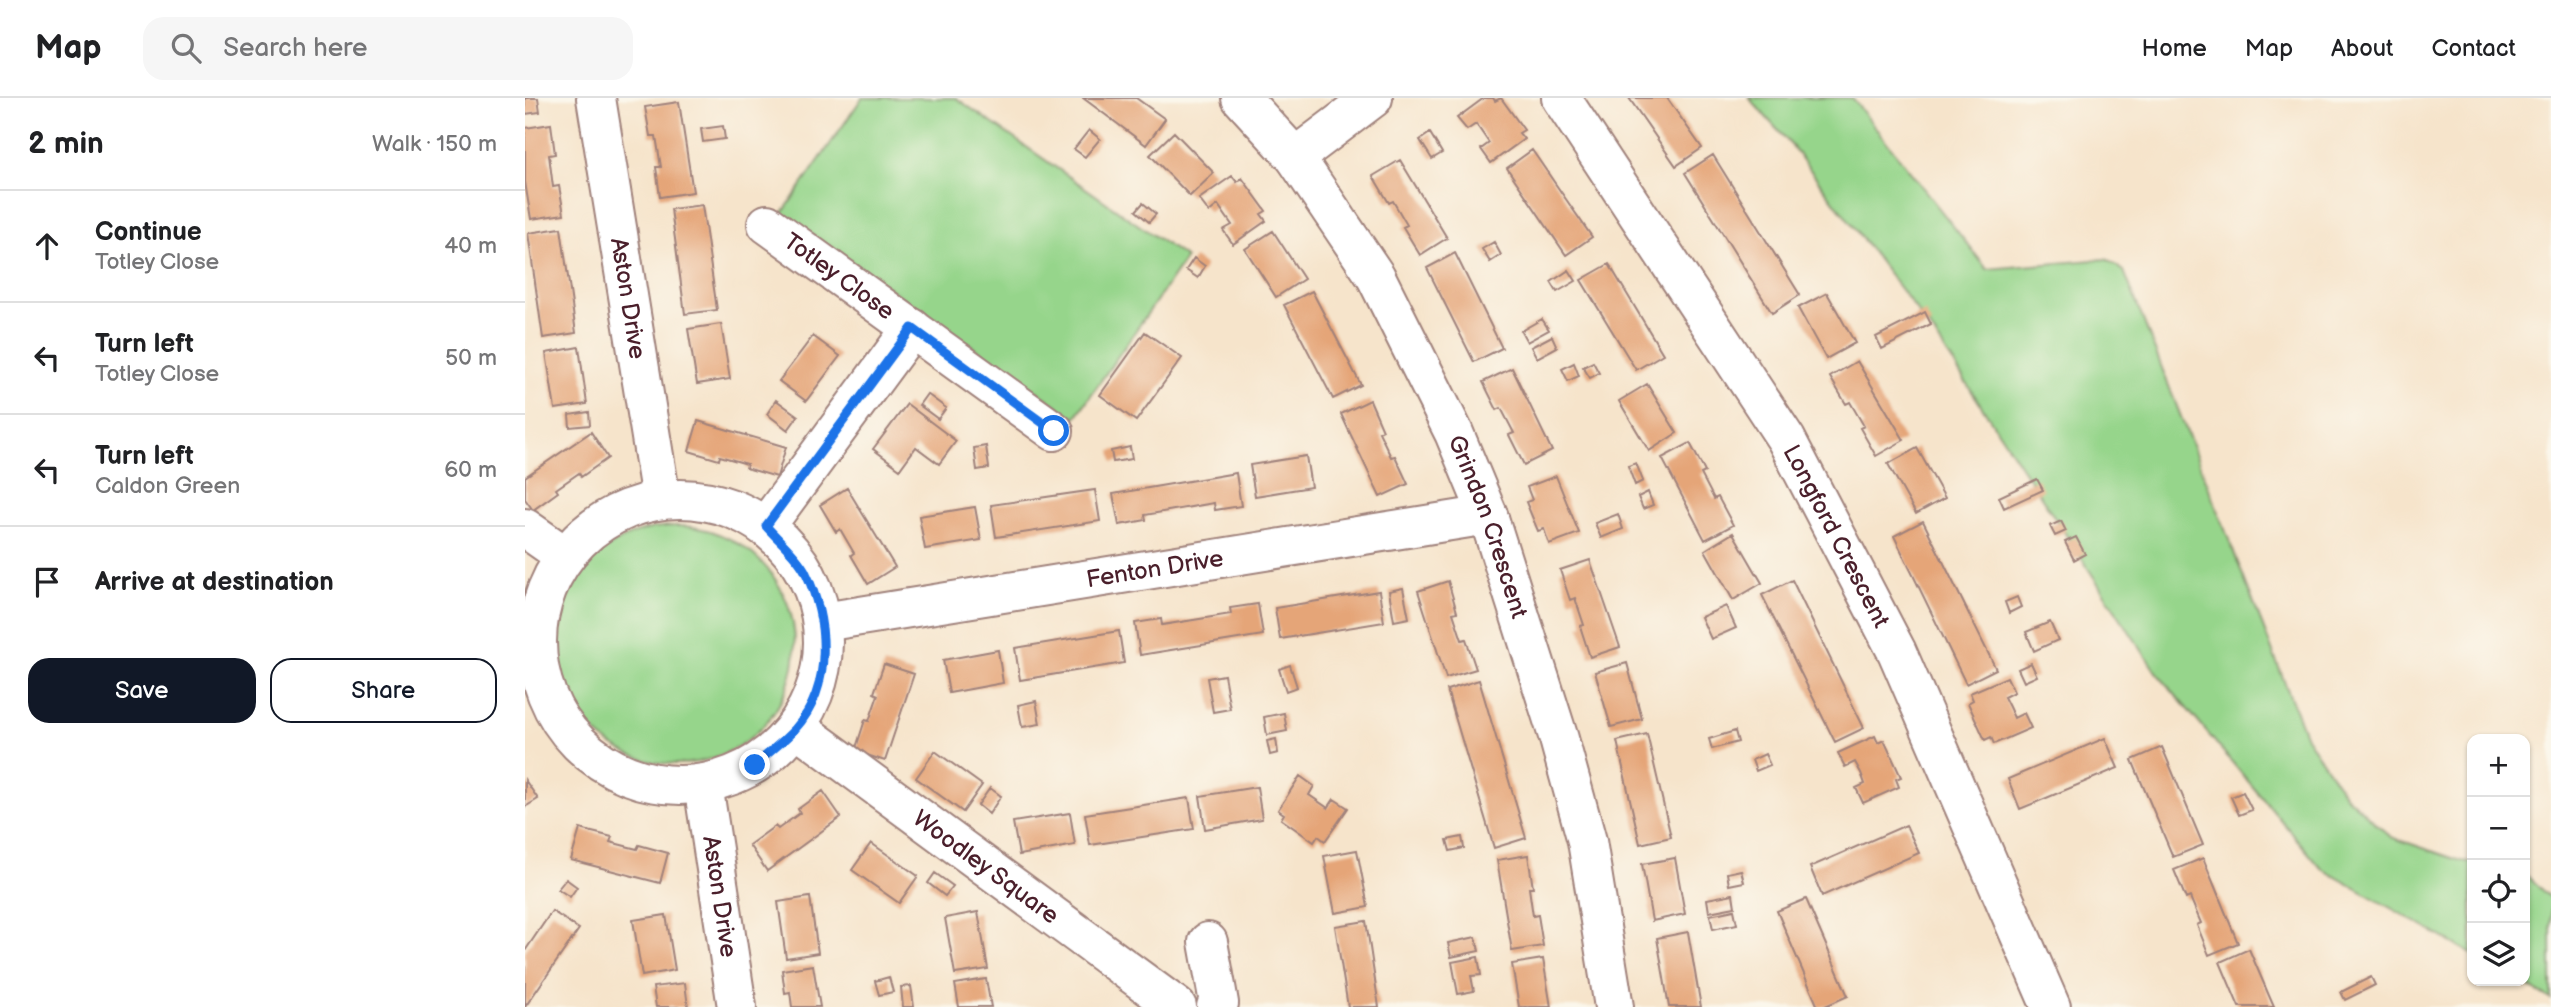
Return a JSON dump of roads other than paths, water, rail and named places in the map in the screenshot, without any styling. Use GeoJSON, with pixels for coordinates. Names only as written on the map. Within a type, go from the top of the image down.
{"type":"FeatureCollection","features":[{"type":"Feature","properties":{"kind":"street","name":"Aston Drive"},"geometry":{"type":"LineString","coordinates":[[596,98],[661,499]]}},
{"type":"Feature","properties":{"kind":"street","name":"Grindon Crescent"},"geometry":{"type":"LineString","coordinates":[[1241,98],[1295,157],[1376,277],[1454,433],[1488,516],[1559,739],[1587,841],[1614,1007]]}},
{"type":"Feature","properties":{"kind":"street"},"geometry":{"type":"LineString","coordinates":[[1295,157],[1373,98]]}},
{"type":"Feature","properties":{"kind":"street","name":"Longford Crescent"},"geometry":{"type":"LineString","coordinates":[[1561,98],[1792,451],[1897,652],[2051,1007]]}},
{"type":"Feature","properties":{"kind":"street","name":"Totley Close"},"geometry":{"type":"LineString","coordinates":[[767,224],[1054,431]]}},
{"type":"Feature","properties":{"kind":"street","name":"Totley Close"},"geometry":{"type":"LineString","coordinates":[[766,526],[912,328]]}},
{"type":"Feature","properties":{"kind":"street"},"geometry":{"type":"LineString","coordinates":[[661,499],[716,503],[766,526],[804,569],[823,622],[824,650],[820,677],[811,704],[796,727],[755,765],[703,784],[667,786],[633,778],[601,762],[571,736],[531,664],[546,589],[565,556],[591,529],[624,509],[661,499]]}},
{"type":"Feature","properties":{"kind":"street","name":"Fenton Drive"},"geometry":{"type":"LineString","coordinates":[[823,622],[1488,516]]}},
{"type":"Feature","properties":{"kind":"street"},"geometry":{"type":"LineString","coordinates":[[525,528],[565,556]]}},
{"type":"Feature","properties":{"kind":"street","name":"Woodley Square"},"geometry":{"type":"LineString","coordinates":[[796,727],[1177,1007]]}},
{"type":"Feature","properties":{"kind":"street","name":"Aston Drive"},"geometry":{"type":"LineString","coordinates":[[703,784],[737,1007]]}},
{"type":"Feature","properties":{"kind":"street"},"geometry":{"type":"LineString","coordinates":[[1208,942],[1219,1003],[1216,1007]]}}]}
